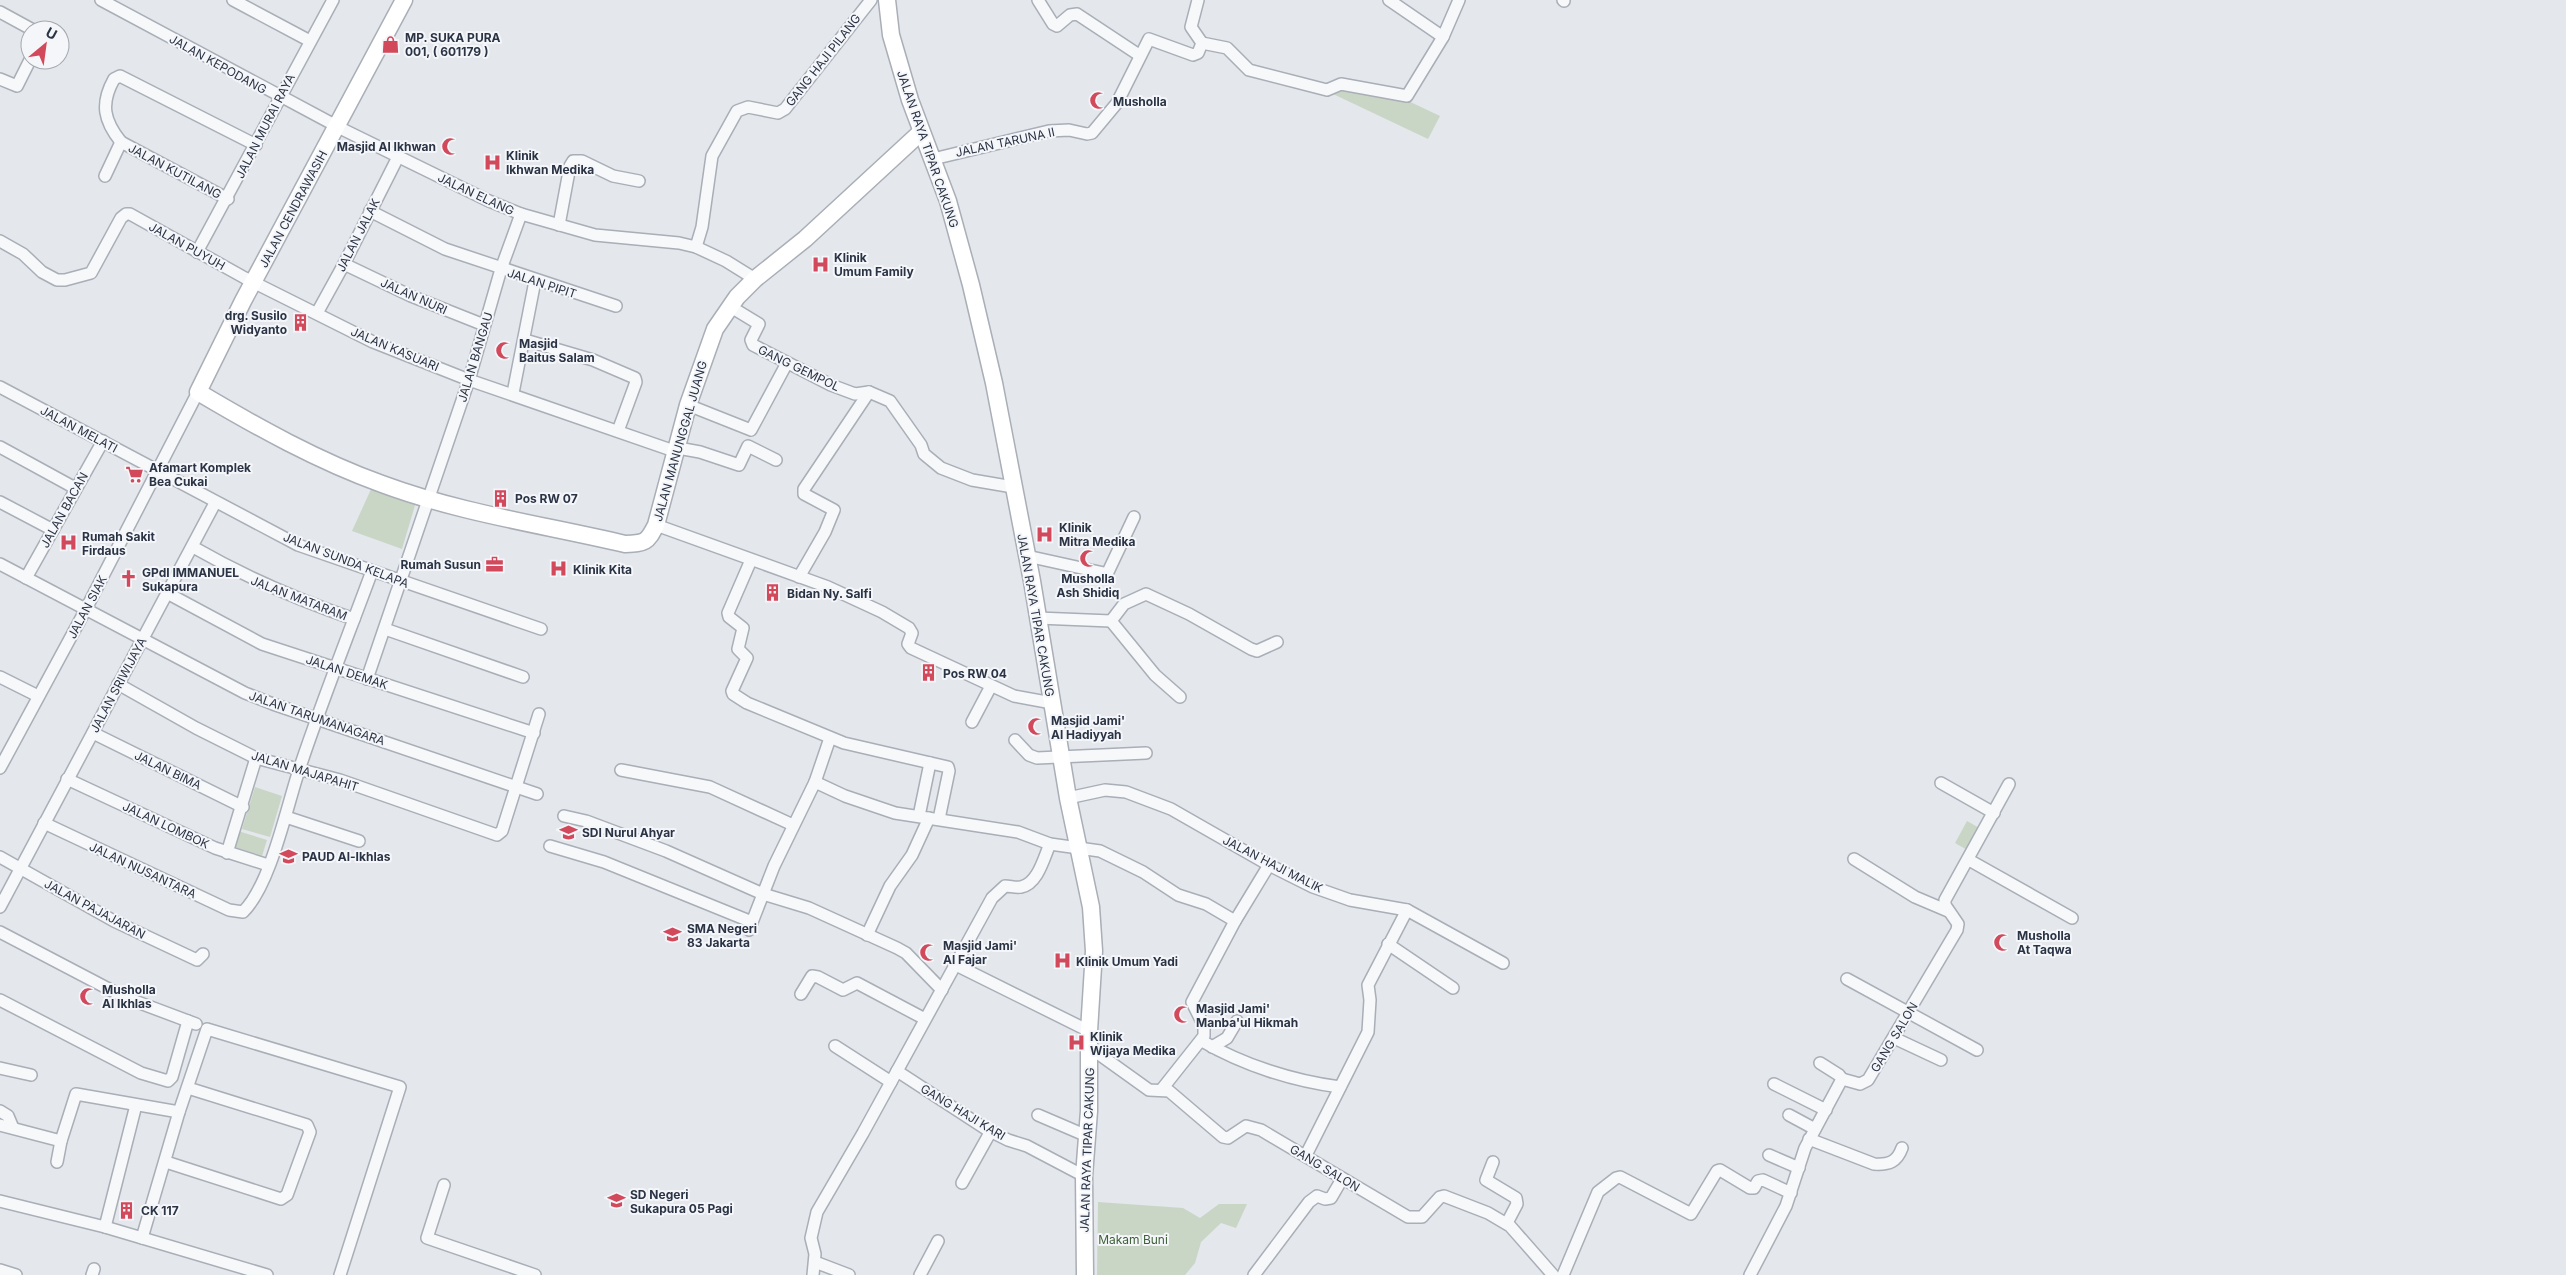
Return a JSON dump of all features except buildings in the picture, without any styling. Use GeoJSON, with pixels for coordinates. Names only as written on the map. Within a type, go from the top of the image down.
{"type":"FeatureCollection","features":[{"type":"Feature","properties":{"kind":"street"},"geometry":{"type":"LineString","coordinates":[[233,0],[310,41]]}},
{"type":"Feature","properties":{"kind":"street","name":"JALAN MURAI RAYA"},"geometry":{"type":"LineString","coordinates":[[198,252],[228,199],[332,0]]}},
{"type":"Feature","properties":{"kind":"street","name":"JALAN CENDRAWASIH"},"geometry":{"type":"LineString","coordinates":[[198,392],[254,282],[404,0]]}},
{"type":"Feature","properties":{"kind":"street","name":"GANG HAJI PILANG"},"geometry":{"type":"LineString","coordinates":[[696,247],[702,226],[712,156],[738,112],[748,108],[778,113],[785,109],[871,0]]}},
{"type":"Feature","properties":{"kind":"street","name":"JALAN RAYA TIPAR CAKUNG"},"geometry":{"type":"LineString","coordinates":[[887,0],[891,35],[910,100],[948,201],[981,325],[1027,556],[1068,798],[1091,907],[1094,952],[1084,1176],[1085,1275]]}},
{"type":"Feature","properties":{"kind":"street"},"geometry":{"type":"LineString","coordinates":[[1038,0],[1053,24],[1057,26],[1070,15],[1077,14],[1139,55]]}},
{"type":"Feature","properties":{"kind":"street"},"geometry":{"type":"LineString","coordinates":[[1198,0],[1191,27],[1202,42],[1227,48],[1249,70],[1327,90],[1341,84],[1407,96],[1443,37],[1458,0]]}},
{"type":"Feature","properties":{"kind":"street"},"geometry":{"type":"LineString","coordinates":[[1389,0],[1443,37]]}},
{"type":"Feature","properties":{"kind":"street","name":"JALAN KEPODANG"},"geometry":{"type":"LineString","coordinates":[[105,1],[280,97],[337,126]]}},
{"type":"Feature","properties":{"kind":"street"},"geometry":{"type":"LineString","coordinates":[[0,12],[20,23]]}},
{"type":"Feature","properties":{"kind":"street","name":"JALAN TARUNA II"},"geometry":{"type":"LineString","coordinates":[[933,159],[975,147],[1050,131],[1069,130],[1087,134],[1092,133],[1117,103],[1139,55],[1149,39],[1193,55],[1198,53],[1202,42]]}},
{"type":"Feature","properties":{"kind":"street"},"geometry":{"type":"LineString","coordinates":[[0,79],[17,86],[25,70]]}},
{"type":"Feature","properties":{"kind":"street","name":"JALAN KUTILANG"},"geometry":{"type":"LineString","coordinates":[[228,199],[121,142],[107,124],[106,100],[109,86],[114,79],[120,76],[256,145]]}},
{"type":"Feature","properties":{"kind":"street","name":"JALAN ELANG"},"geometry":{"type":"LineString","coordinates":[[337,126],[489,201],[521,214],[595,235],[678,243],[696,247],[726,261],[754,279]]}},
{"type":"Feature","properties":{"kind":"street","name":"JALAN MANUNGGAL JUANG"},"geometry":{"type":"LineString","coordinates":[[198,392],[319,458],[382,484],[428,499],[502,518],[625,544],[644,543],[650,537],[656,525],[688,405],[709,340],[731,307],[754,279],[805,239],[921,132]]}},
{"type":"Feature","properties":{"kind":"street","name":"JALAN KUTILANG"},"geometry":{"type":"LineString","coordinates":[[105,176],[121,142]]}},
{"type":"Feature","properties":{"kind":"street","name":"JALAN JALAK"},"geometry":{"type":"LineString","coordinates":[[317,313],[398,157]]}},
{"type":"Feature","properties":{"kind":"street"},"geometry":{"type":"LineString","coordinates":[[559,225],[570,166],[574,161],[582,161],[612,176],[639,181]]}},
{"type":"Feature","properties":{"kind":"street","name":"JALAN PIPIT"},"geometry":{"type":"LineString","coordinates":[[370,211],[445,249],[535,281],[616,306]]}},
{"type":"Feature","properties":{"kind":"street","name":"JALAN PUYUH"},"geometry":{"type":"LineString","coordinates":[[0,241],[23,254],[42,272],[56,280],[65,280],[91,273],[121,218],[126,214],[130,214],[254,282]]}},
{"type":"Feature","properties":{"kind":"street","name":"JALAN BANGAU"},"geometry":{"type":"LineString","coordinates":[[367,679],[469,380],[501,269],[521,214]]}},
{"type":"Feature","properties":{"kind":"street","name":"JALAN NURI"},"geometry":{"type":"LineString","coordinates":[[344,264],[412,296],[484,325]]}},
{"type":"Feature","properties":{"kind":"street"},"geometry":{"type":"LineString","coordinates":[[513,393],[525,340],[535,281]]}},
{"type":"Feature","properties":{"kind":"street","name":"JALAN KASUARI"},"geometry":{"type":"LineString","coordinates":[[254,282],[373,342],[469,380],[513,393],[618,431],[677,450],[700,452],[739,464],[748,446],[776,460]]}},
{"type":"Feature","properties":{"kind":"street","name":"GANG GEMPOL"},"geometry":{"type":"LineString","coordinates":[[731,307],[759,324],[751,340],[753,345],[844,390],[855,394],[869,392],[890,401],[921,445],[924,454],[936,464],[972,480],[1013,487]]}},
{"type":"Feature","properties":{"kind":"street"},"geometry":{"type":"LineString","coordinates":[[525,340],[593,360],[635,378],[636,382],[618,431]]}},
{"type":"Feature","properties":{"kind":"street"},"geometry":{"type":"LineString","coordinates":[[688,405],[752,430],[788,363]]}},
{"type":"Feature","properties":{"kind":"street","name":"JALAN MELATI"},"geometry":{"type":"LineString","coordinates":[[0,388],[158,472]]}},
{"type":"Feature","properties":{"kind":"street","name":"JALAN SIAK"},"geometry":{"type":"LineString","coordinates":[[0,768],[86,609],[198,392]]}},
{"type":"Feature","properties":{"kind":"street"},"geometry":{"type":"LineString","coordinates":[[799,577],[825,532],[834,510],[804,494],[804,489],[869,392]]}},
{"type":"Feature","properties":{"kind":"street","name":"JALAN BACAN"},"geometry":{"type":"LineString","coordinates":[[26,578],[75,488],[103,442]]}},
{"type":"Feature","properties":{"kind":"street"},"geometry":{"type":"LineString","coordinates":[[0,447],[75,488]]}},
{"type":"Feature","properties":{"kind":"street","name":"JALAN SUNDA KELAPA"},"geometry":{"type":"LineString","coordinates":[[158,472],[298,545],[541,629]]}},
{"type":"Feature","properties":{"kind":"street"},"geometry":{"type":"LineString","coordinates":[[0,502],[53,530]]}},
{"type":"Feature","properties":{"kind":"street","name":"JALAN SRIWIJAYA"},"geometry":{"type":"LineString","coordinates":[[0,907],[67,778],[193,547],[215,502]]}},
{"type":"Feature","properties":{"kind":"street"},"geometry":{"type":"LineString","coordinates":[[1027,556],[1104,573],[1108,572],[1134,517]]}},
{"type":"Feature","properties":{"kind":"street"},"geometry":{"type":"LineString","coordinates":[[656,525],[828,587],[882,612],[911,630],[908,644],[910,648],[1020,698],[1052,703]]}},
{"type":"Feature","properties":{"kind":"street","name":"JALAN MATARAM"},"geometry":{"type":"LineString","coordinates":[[193,547],[253,580],[303,602],[354,619]]}},
{"type":"Feature","properties":{"kind":"street"},"geometry":{"type":"LineString","coordinates":[[751,560],[728,613],[729,617],[743,628],[738,649],[747,658],[732,694],[747,703],[830,738],[948,767],[950,771],[912,855],[890,886],[868,935]]}},
{"type":"Feature","properties":{"kind":"street","name":"JALAN TARUMANAGARA"},"geometry":{"type":"LineString","coordinates":[[0,564],[245,692],[537,794]]}},
{"type":"Feature","properties":{"kind":"street"},"geometry":{"type":"LineString","coordinates":[[268,866],[286,817],[299,770],[372,571]]}},
{"type":"Feature","properties":{"kind":"street","name":"JALAN DEMAK"},"geometry":{"type":"LineString","coordinates":[[167,593],[262,644],[534,733]]}},
{"type":"Feature","properties":{"kind":"street"},"geometry":{"type":"LineString","coordinates":[[1111,621],[1124,604],[1146,594],[1254,650],[1277,642]]}},
{"type":"Feature","properties":{"kind":"street"},"geometry":{"type":"LineString","coordinates":[[1038,618],[1111,621],[1155,675],[1180,697]]}},
{"type":"Feature","properties":{"kind":"street"},"geometry":{"type":"LineString","coordinates":[[385,629],[523,677]]}},
{"type":"Feature","properties":{"kind":"street"},"geometry":{"type":"LineString","coordinates":[[0,677],[38,696]]}},
{"type":"Feature","properties":{"kind":"street","name":"JALAN MAJAPAHIT"},"geometry":{"type":"LineString","coordinates":[[118,684],[196,728],[256,758],[340,780],[492,834],[501,834],[517,787]]}},
{"type":"Feature","properties":{"kind":"street"},"geometry":{"type":"LineString","coordinates":[[972,722],[991,686]]}},
{"type":"Feature","properties":{"kind":"street"},"geometry":{"type":"LineString","coordinates":[[517,787],[538,714]]}},
{"type":"Feature","properties":{"kind":"street","name":"JALAN BIMA"},"geometry":{"type":"LineString","coordinates":[[93,733],[243,808]]}},
{"type":"Feature","properties":{"kind":"street"},"geometry":{"type":"LineString","coordinates":[[550,846],[604,862],[750,926],[815,782],[830,738]]}},
{"type":"Feature","properties":{"kind":"street"},"geometry":{"type":"LineString","coordinates":[[1015,740],[1032,757],[1146,753]]}},
{"type":"Feature","properties":{"kind":"street"},"geometry":{"type":"LineString","coordinates":[[227,853],[243,808],[256,758]]}},
{"type":"Feature","properties":{"kind":"street"},"geometry":{"type":"LineString","coordinates":[[929,818],[930,764]]}},
{"type":"Feature","properties":{"kind":"street"},"geometry":{"type":"LineString","coordinates":[[621,770],[710,787],[794,825]]}},
{"type":"Feature","properties":{"kind":"street","name":"JALAN LOMBOK"},"geometry":{"type":"LineString","coordinates":[[67,778],[227,853],[268,866]]}},
{"type":"Feature","properties":{"kind":"street"},"geometry":{"type":"LineString","coordinates":[[815,782],[845,796],[894,812],[1018,832],[1050,844],[1088,848],[1113,857],[1143,872],[1178,895],[1206,904],[1234,921]]}},
{"type":"Feature","properties":{"kind":"street"},"geometry":{"type":"LineString","coordinates":[[1942,783],[1994,813]]}},
{"type":"Feature","properties":{"kind":"street","name":"GANG SALON"},"geometry":{"type":"LineString","coordinates":[[1842,1079],[1860,1084],[1865,1082],[1909,1013],[1956,930],[1958,924],[1956,918],[1948,911],[1945,900],[1969,860],[2009,784]]}},
{"type":"Feature","properties":{"kind":"street","name":"JALAN HAJI MALIK"},"geometry":{"type":"LineString","coordinates":[[1068,798],[1105,790],[1126,792],[1171,809],[1269,865],[1336,896],[1408,910],[1503,963]]}},
{"type":"Feature","properties":{"kind":"street"},"geometry":{"type":"LineString","coordinates":[[564,816],[586,821],[666,851],[763,894],[809,908],[868,935],[906,953],[942,990]]}},
{"type":"Feature","properties":{"kind":"street"},"geometry":{"type":"LineString","coordinates":[[286,817],[359,841]]}},
{"type":"Feature","properties":{"kind":"street","name":"JALAN NUSANTARA"},"geometry":{"type":"LineString","coordinates":[[44,824],[235,912],[243,912],[254,898],[268,866]]}},
{"type":"Feature","properties":{"kind":"street"},"geometry":{"type":"LineString","coordinates":[[812,1275],[815,1262],[811,1238],[816,1212],[996,893],[1005,886],[1022,887],[1028,884],[1034,878],[1050,844]]}},
{"type":"Feature","properties":{"kind":"street","name":"JALAN PAJAJARAN"},"geometry":{"type":"LineString","coordinates":[[0,857],[114,921],[190,958],[196,960],[203,954]]}},
{"type":"Feature","properties":{"kind":"street"},"geometry":{"type":"LineString","coordinates":[[1854,859],[1909,894],[1948,911]]}},
{"type":"Feature","properties":{"kind":"street"},"geometry":{"type":"LineString","coordinates":[[1969,860],[2072,918]]}},
{"type":"Feature","properties":{"kind":"street"},"geometry":{"type":"LineString","coordinates":[[1162,1089],[1202,1041],[1204,1026],[1192,1002],[1234,921],[1269,865]]}},
{"type":"Feature","properties":{"kind":"street"},"geometry":{"type":"LineString","coordinates":[[1306,1155],[1369,1030],[1370,1000],[1368,985],[1388,944],[1408,910]]}},
{"type":"Feature","properties":{"kind":"street"},"geometry":{"type":"LineString","coordinates":[[0,932],[124,997],[192,1023],[172,1077],[168,1081],[163,1081],[141,1073],[0,1000]]}},
{"type":"Feature","properties":{"kind":"street"},"geometry":{"type":"LineString","coordinates":[[1388,944],[1453,988]]}},
{"type":"Feature","properties":{"kind":"street","name":"GANG SALON"},"geometry":{"type":"LineString","coordinates":[[956,966],[1089,1039],[1149,1090],[1157,1091],[1162,1089],[1169,1091],[1223,1136],[1228,1138],[1249,1126],[1267,1133],[1408,1217],[1422,1217],[1440,1197],[1444,1196],[1488,1213],[1507,1223],[1554,1275]]}},
{"type":"Feature","properties":{"kind":"street"},"geometry":{"type":"LineString","coordinates":[[801,994],[812,976],[818,977],[843,990],[857,982],[925,1018]]}},
{"type":"Feature","properties":{"kind":"street"},"geometry":{"type":"LineString","coordinates":[[1847,979],[1977,1050]]}},
{"type":"Feature","properties":{"kind":"street"},"geometry":{"type":"LineString","coordinates":[[1212,1047],[1227,1038],[1237,1020]]}},
{"type":"Feature","properties":{"kind":"street"},"geometry":{"type":"LineString","coordinates":[[142,1238],[166,1162],[179,1112],[207,1029],[400,1087],[340,1275]]}},
{"type":"Feature","properties":{"kind":"street"},"geometry":{"type":"LineString","coordinates":[[1894,1038],[1941,1060]]}},
{"type":"Feature","properties":{"kind":"street"},"geometry":{"type":"LineString","coordinates":[[1202,1041],[1235,1058],[1309,1083],[1340,1087]]}},
{"type":"Feature","properties":{"kind":"street"},"geometry":{"type":"LineString","coordinates":[[835,1046],[891,1082]]}},
{"type":"Feature","properties":{"kind":"street"},"geometry":{"type":"LineString","coordinates":[[1754,1274],[1791,1193],[1798,1168],[1812,1134],[1842,1079],[1831,1069],[1820,1063]]}},
{"type":"Feature","properties":{"kind":"street"},"geometry":{"type":"LineString","coordinates":[[0,1068],[31,1075]]}},
{"type":"Feature","properties":{"kind":"street","name":"GANG HAJI KARI"},"geometry":{"type":"LineString","coordinates":[[897,1071],[991,1131],[1027,1146],[1084,1176]]}},
{"type":"Feature","properties":{"kind":"street"},"geometry":{"type":"LineString","coordinates":[[1774,1084],[1826,1110]]}},
{"type":"Feature","properties":{"kind":"street"},"geometry":{"type":"LineString","coordinates":[[166,1162],[281,1199],[287,1195],[310,1132],[307,1125],[188,1088]]}},
{"type":"Feature","properties":{"kind":"street"},"geometry":{"type":"LineString","coordinates":[[57,1162],[61,1141],[76,1094],[179,1112]]}},
{"type":"Feature","properties":{"kind":"street"},"geometry":{"type":"LineString","coordinates":[[105,1226],[136,1105]]}},
{"type":"Feature","properties":{"kind":"street"},"geometry":{"type":"LineString","coordinates":[[0,1111],[8,1116],[13,1128]]}},
{"type":"Feature","properties":{"kind":"street"},"geometry":{"type":"LineString","coordinates":[[1038,1115],[1087,1136]]}},
{"type":"Feature","properties":{"kind":"street"},"geometry":{"type":"LineString","coordinates":[[1789,1115],[1812,1134],[1874,1164],[1885,1165],[1896,1158],[1902,1148]]}},
{"type":"Feature","properties":{"kind":"street"},"geometry":{"type":"LineString","coordinates":[[0,1124],[61,1141]]}},
{"type":"Feature","properties":{"kind":"street"},"geometry":{"type":"LineString","coordinates":[[962,1183],[991,1131]]}},
{"type":"Feature","properties":{"kind":"street"},"geometry":{"type":"LineString","coordinates":[[1769,1155],[1798,1168]]}},
{"type":"Feature","properties":{"kind":"street"},"geometry":{"type":"LineString","coordinates":[[1493,1162],[1486,1180],[1516,1198],[1517,1204],[1507,1223]]}},
{"type":"Feature","properties":{"kind":"street"},"geometry":{"type":"LineString","coordinates":[[1563,1275],[1598,1192],[1616,1178],[1620,1177],[1692,1214],[1717,1171],[1720,1170],[1750,1188],[1763,1180],[1791,1193]]}},
{"type":"Feature","properties":{"kind":"street"},"geometry":{"type":"LineString","coordinates":[[1254,1275],[1308,1202],[1317,1196],[1326,1199],[1331,1198],[1342,1179]]}},
{"type":"Feature","properties":{"kind":"street"},"geometry":{"type":"LineString","coordinates":[[444,1185],[427,1238],[534,1275]]}},
{"type":"Feature","properties":{"kind":"street"},"geometry":{"type":"LineString","coordinates":[[0,1201],[105,1226],[267,1275]]}},
{"type":"Feature","properties":{"kind":"street"},"geometry":{"type":"LineString","coordinates":[[920,1275],[938,1241]]}},
{"type":"Feature","properties":{"kind":"street"},"geometry":{"type":"LineString","coordinates":[[815,1262],[849,1275]]}},
{"type":"Feature","properties":{"kind":"street"},"geometry":{"type":"LineString","coordinates":[[0,1270],[16,1275]]}},
{"type":"Feature","properties":{"kind":"green space"},"geometry":{"type":"Polygon","coordinates":[[[1343,87],[1404,99],[1440,116],[1428,139],[1331,93],[1343,87]]]}},
{"type":"Feature","properties":{"kind":"green space"},"geometry":{"type":"Polygon","coordinates":[[[372,487],[416,502],[402,549],[352,531],[372,487]]]}},
{"type":"Feature","properties":{"kind":"green space"},"geometry":{"type":"Polygon","coordinates":[[[255,787],[282,796],[270,837],[242,829],[255,787]]]}},
{"type":"Feature","properties":{"kind":"green space"},"geometry":{"type":"Polygon","coordinates":[[[1967,821],[1981,829],[1969,851],[1955,843],[1967,821]]]}},
{"type":"Feature","properties":{"kind":"green space"},"geometry":{"type":"Polygon","coordinates":[[[238,831],[267,840],[262,856],[232,846],[238,831]]]}},
{"type":"Feature","properties":{"kind":"green space","name":"Makam Buni"},"geometry":{"type":"Polygon","coordinates":[[[1098,1202],[1183,1208],[1200,1218],[1219,1204],[1247,1204],[1236,1228],[1221,1223],[1201,1242],[1195,1263],[1185,1275],[1097,1275],[1098,1202]]]}},
{"type":"Feature","properties":{"kind":"place","name":"MP. SUKA PURA 001, ( 601179 )"},"geometry":{"type":"Point","coordinates":[391,44]}},
{"type":"Feature","properties":{"kind":"place","name":"Musholla"},"geometry":{"type":"Point","coordinates":[1099,101]}},
{"type":"Feature","properties":{"kind":"place","name":"Masjid Al Ikhwan"},"geometry":{"type":"Point","coordinates":[450,146]}},
{"type":"Feature","properties":{"kind":"place","name":"Klinik Ikhwan Medika"},"geometry":{"type":"Point","coordinates":[492,162]}},
{"type":"Feature","properties":{"kind":"place","name":"Klinik Umum Family"},"geometry":{"type":"Point","coordinates":[820,264]}},
{"type":"Feature","properties":{"kind":"place","name":"drg. Susilo Widyanto"},"geometry":{"type":"Point","coordinates":[301,322]}},
{"type":"Feature","properties":{"kind":"place","name":"Masjid Baitus Salam"},"geometry":{"type":"Point","coordinates":[505,350]}},
{"type":"Feature","properties":{"kind":"place","name":"Afamart Komplek Bea Cukai"},"geometry":{"type":"Point","coordinates":[135,474]}},
{"type":"Feature","properties":{"kind":"place","name":"Pos RW 07"},"geometry":{"type":"Point","coordinates":[501,498]}},
{"type":"Feature","properties":{"kind":"place","name":"Klinik Mitra Medika"},"geometry":{"type":"Point","coordinates":[1045,534]}},
{"type":"Feature","properties":{"kind":"place","name":"Rumah Sakit Firdaus"},"geometry":{"type":"Point","coordinates":[68,543]}},
{"type":"Feature","properties":{"kind":"place","name":"Musholla Ash Shidiq"},"geometry":{"type":"Point","coordinates":[1088,559]}},
{"type":"Feature","properties":{"kind":"place","name":"Rumah Susun"},"geometry":{"type":"Point","coordinates":[495,564]}},
{"type":"Feature","properties":{"kind":"place","name":"Klinik Kita"},"geometry":{"type":"Point","coordinates":[559,569]}},
{"type":"Feature","properties":{"kind":"place","name":"GPdI IMMANUEL Sukapura"},"geometry":{"type":"Point","coordinates":[128,579]}},
{"type":"Feature","properties":{"kind":"place","name":"Bidan Ny. Salfi"},"geometry":{"type":"Point","coordinates":[773,593]}},
{"type":"Feature","properties":{"kind":"place","name":"Pos RW 04"},"geometry":{"type":"Point","coordinates":[929,673]}},
{"type":"Feature","properties":{"kind":"place","name":"Masjid Jami' Al Hadiyyah"},"geometry":{"type":"Point","coordinates":[1037,727]}},
{"type":"Feature","properties":{"kind":"place","name":"SDI Nurul Ahyar"},"geometry":{"type":"Point","coordinates":[568,832]}},
{"type":"Feature","properties":{"kind":"place","name":"PAUD Al-Ikhlas"},"geometry":{"type":"Point","coordinates":[288,856]}},
{"type":"Feature","properties":{"kind":"place","name":"SMA Negeri 83 Jakarta"},"geometry":{"type":"Point","coordinates":[673,935]}},
{"type":"Feature","properties":{"kind":"place","name":"Musholla At Taqwa"},"geometry":{"type":"Point","coordinates":[2003,942]}},
{"type":"Feature","properties":{"kind":"place","name":"Masjid Jami' Al Fajar"},"geometry":{"type":"Point","coordinates":[929,952]}},
{"type":"Feature","properties":{"kind":"place","name":"Klinik Umum Yadi"},"geometry":{"type":"Point","coordinates":[1062,961]}},
{"type":"Feature","properties":{"kind":"place","name":"Musholla Al Ikhlas"},"geometry":{"type":"Point","coordinates":[88,996]}},
{"type":"Feature","properties":{"kind":"place","name":"Masjid Jami' Manba'ul Hikmah"},"geometry":{"type":"Point","coordinates":[1182,1015]}},
{"type":"Feature","properties":{"kind":"place","name":"Klinik Wijaya Medika"},"geometry":{"type":"Point","coordinates":[1076,1043]}},
{"type":"Feature","properties":{"kind":"place","name":"SD Negeri Sukapura 05 Pagi"},"geometry":{"type":"Point","coordinates":[616,1201]}},
{"type":"Feature","properties":{"kind":"place","name":"CK 117"},"geometry":{"type":"Point","coordinates":[127,1210]}}]}
